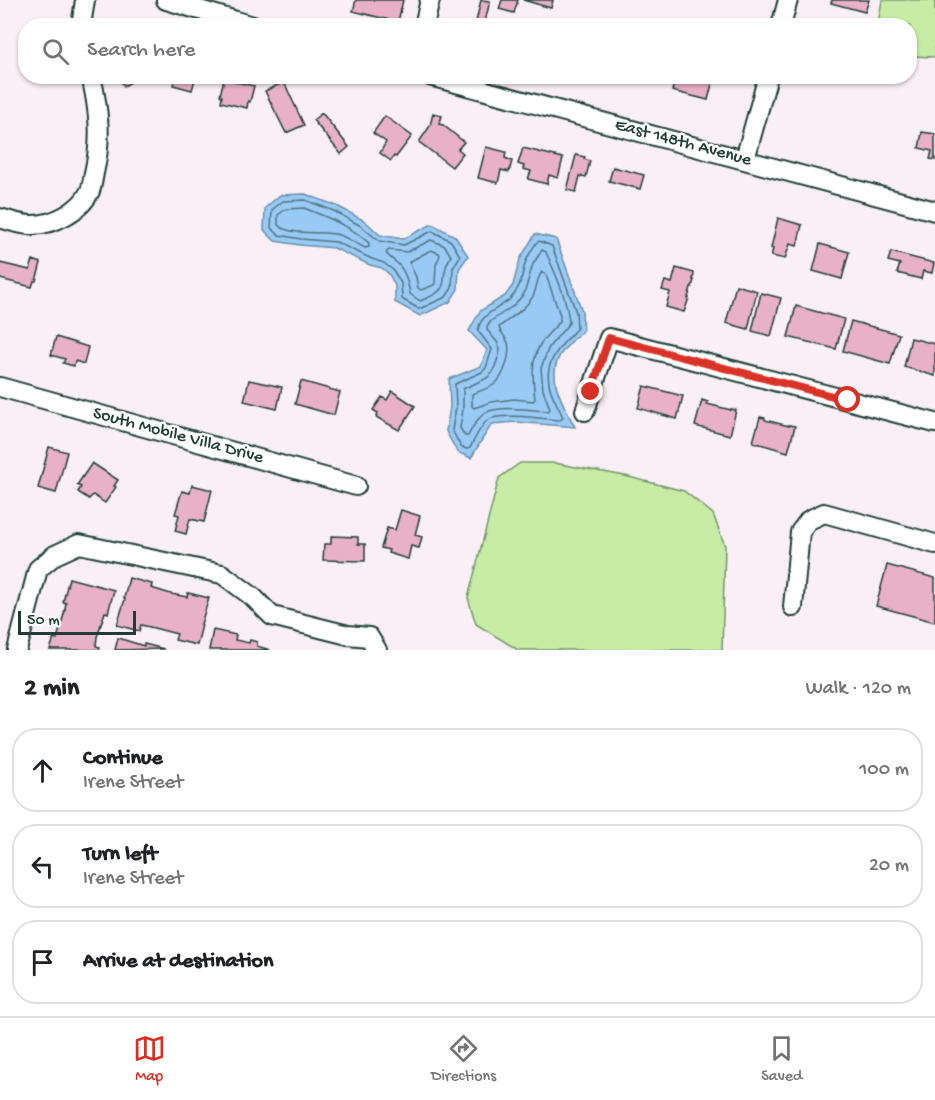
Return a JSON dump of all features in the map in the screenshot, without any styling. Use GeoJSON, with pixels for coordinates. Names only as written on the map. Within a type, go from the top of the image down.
{"type":"FeatureCollection","features":[{"type":"Feature","properties":{"kind":"street"},"geometry":{"type":"LineString","coordinates":[[82,18],[85,0]]}},
{"type":"Feature","properties":{"kind":"street"},"geometry":{"type":"LineString","coordinates":[[166,0],[226,18]]}},
{"type":"Feature","properties":{"kind":"street"},"geometry":{"type":"LineString","coordinates":[[425,18],[430,0]]}},
{"type":"Feature","properties":{"kind":"street"},"geometry":{"type":"LineString","coordinates":[[784,18],[788,0]]}},
{"type":"Feature","properties":{"kind":"street"},"geometry":{"type":"LineString","coordinates":[[0,218],[31,225],[48,223],[65,215],[89,192],[99,154],[97,100],[92,84]]}},
{"type":"Feature","properties":{"kind":"street","name":"East 148th Avenue"},"geometry":{"type":"LineString","coordinates":[[460,84],[935,211]]}},
{"type":"Feature","properties":{"kind":"street"},"geometry":{"type":"LineString","coordinates":[[745,159],[766,84]]}},
{"type":"Feature","properties":{"kind":"street"},"geometry":{"type":"LineString","coordinates":[[585,411],[609,338],[935,423]]}},
{"type":"Feature","properties":{"kind":"street","name":"South Mobile Villa Drive"},"geometry":{"type":"LineString","coordinates":[[0,387],[356,486]]}},
{"type":"Feature","properties":{"kind":"street"},"geometry":{"type":"LineString","coordinates":[[793,608],[800,532],[809,520],[825,513],[935,544]]}},
{"type":"Feature","properties":{"kind":"street"},"geometry":{"type":"LineString","coordinates":[[17,650],[38,569],[55,555],[79,544],[222,574],[253,597],[272,616],[348,635],[369,637],[377,650]]}},
{"type":"Feature","properties":{"kind":"green space"},"geometry":{"type":"Polygon","coordinates":[[[882,0],[935,0],[935,57],[917,56],[917,18],[879,18],[882,0]]]}},
{"type":"Feature","properties":{"kind":"green space"},"geometry":{"type":"Polygon","coordinates":[[[520,463],[554,463],[625,476],[684,491],[713,514],[725,546],[722,650],[518,650],[476,624],[468,598],[499,478],[520,463]]]}},
{"type":"Feature","properties":{"kind":"water"},"geometry":{"type":"Polygon","coordinates":[[[305,194],[337,206],[365,221],[380,235],[403,239],[432,224],[455,236],[468,256],[459,269],[458,289],[450,302],[420,316],[395,302],[395,286],[389,274],[382,268],[370,265],[334,248],[275,241],[264,230],[265,208],[280,195],[305,194]]]}},
{"type":"Feature","properties":{"kind":"water"},"geometry":{"type":"Polygon","coordinates":[[[535,234],[556,239],[582,311],[583,330],[560,355],[555,373],[558,392],[575,427],[515,422],[492,424],[471,458],[457,452],[446,431],[450,407],[449,379],[481,366],[487,350],[469,331],[480,311],[505,296],[513,285],[520,259],[535,234]]]}},
{"type":"Feature","properties":{"kind":"building"},"geometry":{"type":"Polygon","coordinates":[[[356,0],[403,0],[399,18],[382,18],[353,11],[356,0]]]}},
{"type":"Feature","properties":{"kind":"building"},"geometry":{"type":"Polygon","coordinates":[[[481,0],[490,1],[486,18],[477,18],[481,0]]]}},
{"type":"Feature","properties":{"kind":"building"},"geometry":{"type":"Polygon","coordinates":[[[502,0],[518,0],[514,13],[499,9],[502,0]]]}},
{"type":"Feature","properties":{"kind":"building"},"geometry":{"type":"Polygon","coordinates":[[[523,0],[553,0],[551,8],[523,0]]]}},
{"type":"Feature","properties":{"kind":"building"},"geometry":{"type":"Polygon","coordinates":[[[832,0],[869,0],[865,12],[831,3],[832,0]]]}},
{"type":"Feature","properties":{"kind":"building"},"geometry":{"type":"Polygon","coordinates":[[[173,84],[194,84],[192,90],[173,84]]]}},
{"type":"Feature","properties":{"kind":"building"},"geometry":{"type":"Polygon","coordinates":[[[223,84],[254,86],[247,108],[221,102],[222,96],[220,95],[223,84]]]}},
{"type":"Feature","properties":{"kind":"building"},"geometry":{"type":"Polygon","coordinates":[[[285,84],[304,125],[286,133],[265,91],[285,84]]]}},
{"type":"Feature","properties":{"kind":"building"},"geometry":{"type":"Polygon","coordinates":[[[674,84],[712,84],[708,100],[672,91],[674,84]]]}},
{"type":"Feature","properties":{"kind":"building"},"geometry":{"type":"Polygon","coordinates":[[[322,113],[349,147],[341,154],[313,120],[322,113]]]}},
{"type":"Feature","properties":{"kind":"building"},"geometry":{"type":"Polygon","coordinates":[[[433,113],[442,116],[439,124],[464,142],[458,149],[463,153],[452,167],[419,142],[430,126],[433,113]]]}},
{"type":"Feature","properties":{"kind":"building"},"geometry":{"type":"Polygon","coordinates":[[[385,116],[412,136],[391,161],[380,153],[386,142],[373,133],[385,116]]]}},
{"type":"Feature","properties":{"kind":"building"},"geometry":{"type":"Polygon","coordinates":[[[922,132],[935,134],[935,160],[930,159],[932,151],[919,148],[922,132]]]}},
{"type":"Feature","properties":{"kind":"building"},"geometry":{"type":"Polygon","coordinates":[[[486,147],[506,152],[505,158],[512,161],[509,172],[501,170],[498,183],[478,178],[486,147]]]}},
{"type":"Feature","properties":{"kind":"building"},"geometry":{"type":"Polygon","coordinates":[[[523,148],[563,158],[558,178],[549,175],[547,184],[528,179],[531,171],[523,169],[524,166],[518,164],[523,148]]]}},
{"type":"Feature","properties":{"kind":"building"},"geometry":{"type":"Polygon","coordinates":[[[576,155],[590,161],[586,177],[580,176],[576,192],[567,190],[576,155]]]}},
{"type":"Feature","properties":{"kind":"building"},"geometry":{"type":"Polygon","coordinates":[[[613,167],[644,175],[640,189],[609,181],[613,167]]]}},
{"type":"Feature","properties":{"kind":"building"},"geometry":{"type":"Polygon","coordinates":[[[778,218],[802,225],[797,246],[790,244],[785,259],[771,256],[778,218]]]}},
{"type":"Feature","properties":{"kind":"building"},"geometry":{"type":"Polygon","coordinates":[[[820,244],[849,252],[842,279],[813,271],[820,244]]]}},
{"type":"Feature","properties":{"kind":"building"},"geometry":{"type":"Polygon","coordinates":[[[891,252],[934,263],[932,273],[923,271],[921,279],[897,273],[900,264],[888,261],[891,252]]]}},
{"type":"Feature","properties":{"kind":"building"},"geometry":{"type":"Polygon","coordinates":[[[33,260],[41,263],[32,287],[0,279],[0,263],[30,270],[33,260]]]}},
{"type":"Feature","properties":{"kind":"building"},"geometry":{"type":"Polygon","coordinates":[[[676,268],[694,273],[684,312],[666,307],[670,292],[662,290],[665,281],[672,283],[676,268]]]}},
{"type":"Feature","properties":{"kind":"building"},"geometry":{"type":"Polygon","coordinates":[[[736,285],[757,291],[748,329],[726,323],[736,285]]]}},
{"type":"Feature","properties":{"kind":"building"},"geometry":{"type":"Polygon","coordinates":[[[761,293],[781,298],[771,336],[752,331],[761,293]]]}},
{"type":"Feature","properties":{"kind":"building"},"geometry":{"type":"Polygon","coordinates":[[[796,306],[844,319],[836,349],[788,337],[796,306]]]}},
{"type":"Feature","properties":{"kind":"building"},"geometry":{"type":"Polygon","coordinates":[[[851,321],[899,334],[890,364],[843,351],[851,321]]]}},
{"type":"Feature","properties":{"kind":"building"},"geometry":{"type":"Polygon","coordinates":[[[56,337],[88,347],[84,364],[75,361],[74,366],[63,363],[65,359],[51,355],[56,337]]]}},
{"type":"Feature","properties":{"kind":"building"},"geometry":{"type":"Polygon","coordinates":[[[911,338],[935,344],[935,376],[904,367],[911,338]]]}},
{"type":"Feature","properties":{"kind":"building"},"geometry":{"type":"Polygon","coordinates":[[[249,380],[282,387],[277,409],[244,401],[249,380]]]}},
{"type":"Feature","properties":{"kind":"building"},"geometry":{"type":"Polygon","coordinates":[[[301,381],[340,392],[334,415],[295,404],[301,381]]]}},
{"type":"Feature","properties":{"kind":"building"},"geometry":{"type":"Polygon","coordinates":[[[644,386],[683,396],[677,419],[638,408],[644,386]]]}},
{"type":"Feature","properties":{"kind":"building"},"geometry":{"type":"Polygon","coordinates":[[[392,391],[415,406],[399,430],[376,417],[378,413],[373,410],[382,397],[387,400],[392,391]]]}},
{"type":"Feature","properties":{"kind":"building"},"geometry":{"type":"Polygon","coordinates":[[[702,400],[708,402],[707,404],[736,410],[730,435],[695,426],[702,400]]]}},
{"type":"Feature","properties":{"kind":"building"},"geometry":{"type":"Polygon","coordinates":[[[760,417],[795,426],[788,452],[753,442],[760,417]]]}},
{"type":"Feature","properties":{"kind":"building"},"geometry":{"type":"Polygon","coordinates":[[[49,447],[67,452],[56,493],[38,488],[49,447]]]}},
{"type":"Feature","properties":{"kind":"building"},"geometry":{"type":"Polygon","coordinates":[[[92,463],[118,480],[105,503],[93,495],[89,499],[78,492],[81,487],[77,485],[92,463]]]}},
{"type":"Feature","properties":{"kind":"building"},"geometry":{"type":"Polygon","coordinates":[[[192,485],[212,490],[204,522],[190,519],[186,534],[175,531],[179,515],[175,514],[182,491],[190,493],[192,485]]]}},
{"type":"Feature","properties":{"kind":"building"},"geometry":{"type":"Polygon","coordinates":[[[401,510],[420,516],[415,535],[422,537],[419,548],[411,546],[408,559],[388,553],[389,550],[381,548],[387,528],[395,530],[401,510]]]}},
{"type":"Feature","properties":{"kind":"building"},"geometry":{"type":"Polygon","coordinates":[[[331,536],[358,537],[358,544],[365,544],[365,561],[323,560],[324,544],[331,544],[331,536]]]}},
{"type":"Feature","properties":{"kind":"building"},"geometry":{"type":"Polygon","coordinates":[[[887,565],[935,578],[935,622],[876,606],[887,565]]]}},
{"type":"Feature","properties":{"kind":"building"},"geometry":{"type":"Polygon","coordinates":[[[69,578],[114,590],[108,613],[105,612],[97,637],[96,646],[100,647],[99,650],[50,650],[54,638],[57,639],[64,614],[66,603],[63,602],[69,578]]]}},
{"type":"Feature","properties":{"kind":"building"},"geometry":{"type":"Polygon","coordinates":[[[129,578],[152,584],[151,588],[171,594],[187,597],[188,593],[209,598],[197,645],[175,640],[177,634],[154,628],[141,625],[139,631],[117,625],[129,578]]]}},
{"type":"Feature","properties":{"kind":"building"},"geometry":{"type":"Polygon","coordinates":[[[213,630],[236,635],[235,640],[257,642],[257,646],[270,650],[209,650],[213,630]]]}},
{"type":"Feature","properties":{"kind":"building"},"geometry":{"type":"Polygon","coordinates":[[[118,638],[144,646],[144,644],[164,649],[115,650],[118,638]]]}},
{"type":"Feature","properties":{"kind":"route"},"geometry":{"type":"LineString","coordinates":[[591,392],[609,338],[848,400]]}}]}
